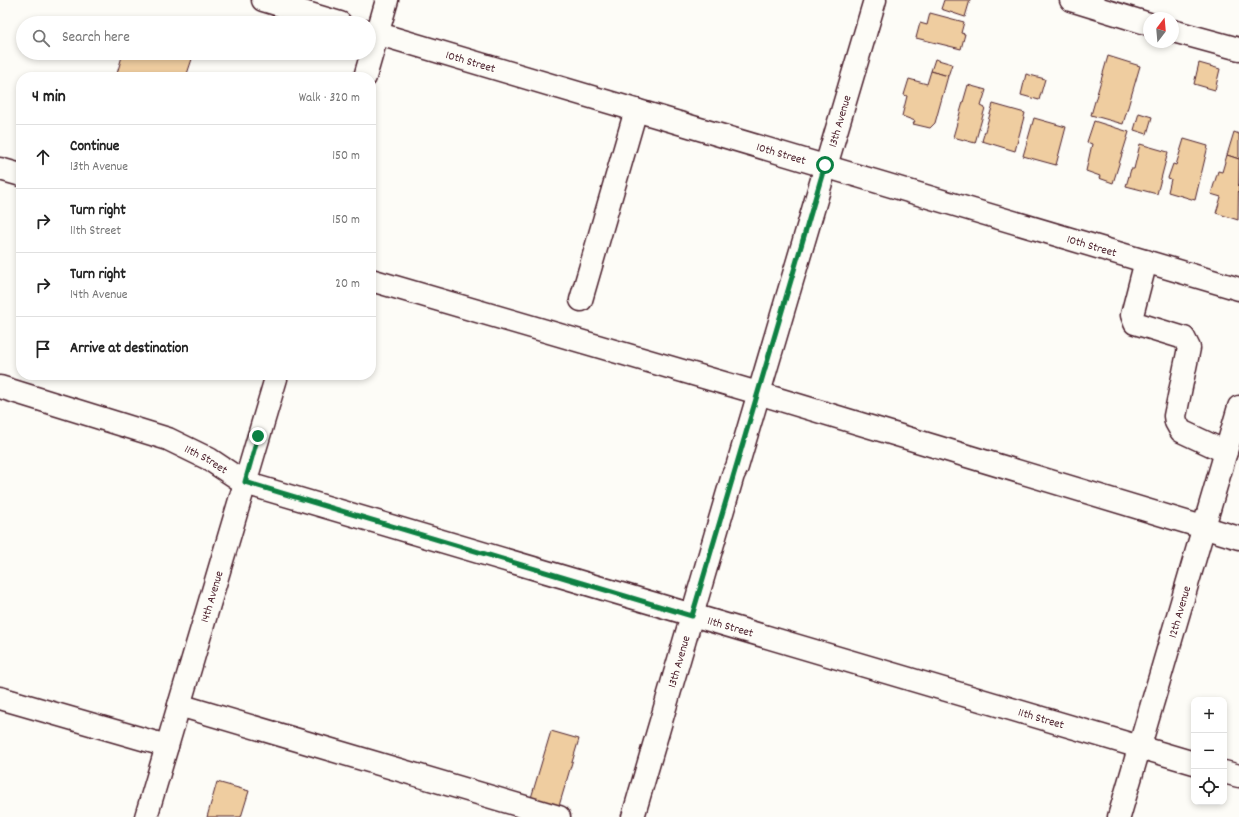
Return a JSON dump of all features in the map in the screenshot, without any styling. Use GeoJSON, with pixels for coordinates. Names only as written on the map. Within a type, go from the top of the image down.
{"type":"FeatureCollection","features":[{"type":"Feature","properties":{"kind":"street"},"geometry":{"type":"LineString","coordinates":[[263,0],[317,16]]}},
{"type":"Feature","properties":{"kind":"street"},"geometry":{"type":"LineString","coordinates":[[376,26],[387,0]]}},
{"type":"Feature","properties":{"kind":"street","name":"13th Avenue"},"geometry":{"type":"LineString","coordinates":[[633,817],[875,0]]}},
{"type":"Feature","properties":{"kind":"street"},"geometry":{"type":"LineString","coordinates":[[1071,0],[1143,22]]}},
{"type":"Feature","properties":{"kind":"street"},"geometry":{"type":"LineString","coordinates":[[1179,33],[1239,49]]}},
{"type":"Feature","properties":{"kind":"street","name":"10th Street"},"geometry":{"type":"LineString","coordinates":[[376,34],[825,165],[1239,289]]}},
{"type":"Feature","properties":{"kind":"street"},"geometry":{"type":"LineString","coordinates":[[366,72],[368,60]]}},
{"type":"Feature","properties":{"kind":"street"},"geometry":{"type":"LineString","coordinates":[[581,300],[636,110]]}},
{"type":"Feature","properties":{"kind":"street"},"geometry":{"type":"LineString","coordinates":[[0,169],[16,174]]}},
{"type":"Feature","properties":{"kind":"street"},"geometry":{"type":"LineString","coordinates":[[1146,261],[1132,315],[1136,323],[1184,338],[1189,348],[1175,416],[1176,422],[1181,431],[1226,452]]}},
{"type":"Feature","properties":{"kind":"street"},"geometry":{"type":"LineString","coordinates":[[376,281],[758,393],[1239,538]]}},
{"type":"Feature","properties":{"kind":"street","name":"14th Avenue"},"geometry":{"type":"LineString","coordinates":[[146,817],[275,380]]}},
{"type":"Feature","properties":{"kind":"street","name":"11th Street"},"geometry":{"type":"LineString","coordinates":[[0,388],[168,439],[208,459],[245,482],[692,616],[1191,762]]}},
{"type":"Feature","properties":{"kind":"street","name":"12th Avenue"},"geometry":{"type":"LineString","coordinates":[[1119,817],[1239,407]]}},
{"type":"Feature","properties":{"kind":"street"},"geometry":{"type":"LineString","coordinates":[[0,698],[167,746]]}},
{"type":"Feature","properties":{"kind":"street"},"geometry":{"type":"LineString","coordinates":[[179,705],[559,817]]}},
{"type":"Feature","properties":{"kind":"street"},"geometry":{"type":"LineString","coordinates":[[1227,773],[1239,776]]}},
{"type":"Feature","properties":{"kind":"building"},"geometry":{"type":"Polygon","coordinates":[[[944,0],[970,0],[965,17],[941,9],[944,0]]]}},
{"type":"Feature","properties":{"kind":"building"},"geometry":{"type":"Polygon","coordinates":[[[930,13],[964,22],[961,33],[965,34],[961,49],[916,38],[920,23],[927,25],[930,13]]]}},
{"type":"Feature","properties":{"kind":"building"},"geometry":{"type":"Polygon","coordinates":[[[1108,56],[1140,66],[1123,124],[1091,115],[1108,56]]]}},
{"type":"Feature","properties":{"kind":"building"},"geometry":{"type":"Polygon","coordinates":[[[935,59],[952,64],[948,76],[931,71],[935,59]]]}},
{"type":"Feature","properties":{"kind":"building"},"geometry":{"type":"Polygon","coordinates":[[[121,60],[192,60],[188,72],[117,72],[121,60]]]}},
{"type":"Feature","properties":{"kind":"building"},"geometry":{"type":"Polygon","coordinates":[[[1199,63],[1220,69],[1215,90],[1194,84],[1199,63]]]}},
{"type":"Feature","properties":{"kind":"building"},"geometry":{"type":"Polygon","coordinates":[[[931,71],[948,76],[935,123],[930,128],[913,124],[915,121],[902,116],[907,96],[904,95],[909,79],[927,84],[931,71]]]}},
{"type":"Feature","properties":{"kind":"building"},"geometry":{"type":"Polygon","coordinates":[[[1026,74],[1045,79],[1039,100],[1021,95],[1026,74]]]}},
{"type":"Feature","properties":{"kind":"building"},"geometry":{"type":"Polygon","coordinates":[[[968,85],[986,90],[981,106],[985,108],[975,143],[953,137],[968,85]]]}},
{"type":"Feature","properties":{"kind":"building"},"geometry":{"type":"Polygon","coordinates":[[[993,104],[1025,113],[1015,151],[982,141],[993,104]]]}},
{"type":"Feature","properties":{"kind":"building"},"geometry":{"type":"Polygon","coordinates":[[[1139,113],[1152,117],[1147,134],[1134,130],[1139,113]]]}},
{"type":"Feature","properties":{"kind":"building"},"geometry":{"type":"Polygon","coordinates":[[[1034,118],[1066,127],[1056,165],[1023,156],[1034,118]]]}},
{"type":"Feature","properties":{"kind":"building"},"geometry":{"type":"Polygon","coordinates":[[[1094,121],[1129,132],[1113,183],[1086,171],[1092,144],[1087,142],[1094,121]]]}},
{"type":"Feature","properties":{"kind":"building"},"geometry":{"type":"Polygon","coordinates":[[[1234,132],[1239,134],[1239,159],[1227,155],[1234,132]]]}},
{"type":"Feature","properties":{"kind":"building"},"geometry":{"type":"Polygon","coordinates":[[[1184,139],[1208,146],[1195,200],[1168,192],[1171,179],[1168,178],[1173,164],[1176,165],[1184,139]]]}},
{"type":"Feature","properties":{"kind":"building"},"geometry":{"type":"Polygon","coordinates":[[[1140,144],[1168,152],[1157,194],[1126,186],[1131,169],[1134,169],[1140,144]]]}},
{"type":"Feature","properties":{"kind":"building"},"geometry":{"type":"Polygon","coordinates":[[[1227,155],[1239,159],[1238,220],[1216,213],[1221,197],[1211,194],[1218,171],[1222,172],[1227,155]]]}},
{"type":"Feature","properties":{"kind":"building"},"geometry":{"type":"Polygon","coordinates":[[[551,731],[579,739],[559,806],[531,798],[551,731]]]}},
{"type":"Feature","properties":{"kind":"building"},"geometry":{"type":"Polygon","coordinates":[[[217,782],[249,791],[241,817],[207,817],[217,782]]]}},
{"type":"Feature","properties":{"kind":"route"},"geometry":{"type":"LineString","coordinates":[[258,436],[245,482],[692,616],[825,165]]}}]}
